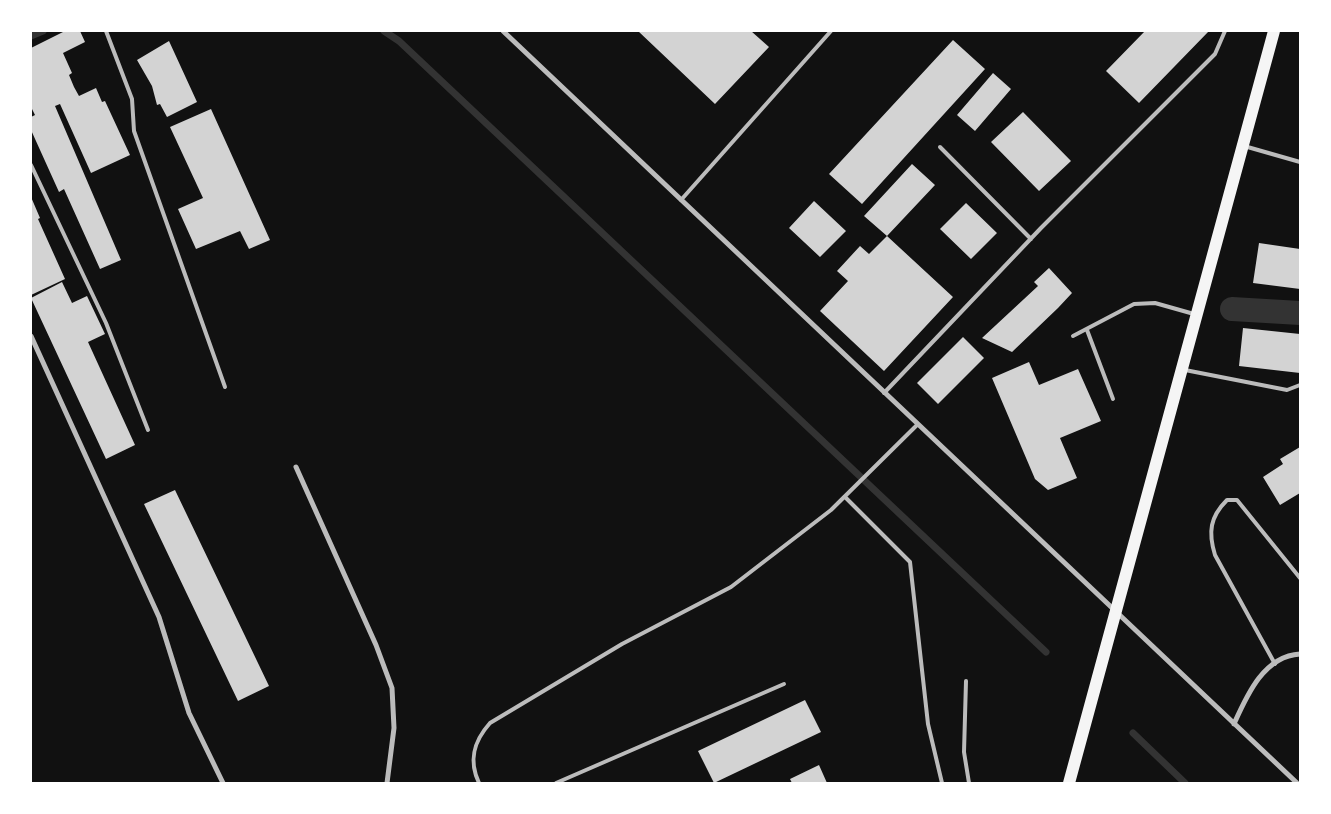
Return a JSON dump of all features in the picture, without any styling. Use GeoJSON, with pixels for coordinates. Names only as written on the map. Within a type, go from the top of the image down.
{"type":"FeatureCollection","features":[{"type":"Feature","properties":{"kind":"main road"},"geometry":{"type":"LineString","coordinates":[[1069,783],[1274,31]]}},
{"type":"Feature","properties":{"kind":"street"},"geometry":{"type":"LineString","coordinates":[[503,31],[1297,783]]}},
{"type":"Feature","properties":{"kind":"street"},"geometry":{"type":"LineString","coordinates":[[31,336],[159,617],[188,713],[223,783]]}},
{"type":"Feature","properties":{"kind":"street"},"geometry":{"type":"LineString","coordinates":[[296,467],[376,644],[392,688],[394,728],[387,783]]}},
{"type":"Feature","properties":{"kind":"street"},"geometry":{"type":"LineString","coordinates":[[1234,724],[1249,691],[1266,669],[1288,654],[1300,654]]}},
{"type":"Feature","properties":{"kind":"lane"},"geometry":{"type":"LineString","coordinates":[[106,31],[132,99],[134,131],[225,387]]}},
{"type":"Feature","properties":{"kind":"lane"},"geometry":{"type":"LineString","coordinates":[[681,200],[832,31]]}},
{"type":"Feature","properties":{"kind":"lane"},"geometry":{"type":"LineString","coordinates":[[884,393],[1031,239],[1215,54],[1225,31]]}},
{"type":"Feature","properties":{"kind":"lane"},"geometry":{"type":"LineString","coordinates":[[1243,145],[1300,162]]}},
{"type":"Feature","properties":{"kind":"lane"},"geometry":{"type":"LineString","coordinates":[[940,148],[1031,239]]}},
{"type":"Feature","properties":{"kind":"lane"},"geometry":{"type":"LineString","coordinates":[[31,165],[106,322],[148,430]]}},
{"type":"Feature","properties":{"kind":"lane"},"geometry":{"type":"LineString","coordinates":[[1073,336],[1134,304],[1155,303],[1197,314]]}},
{"type":"Feature","properties":{"kind":"lane"},"geometry":{"type":"LineString","coordinates":[[1087,330],[1113,398]]}},
{"type":"Feature","properties":{"kind":"lane"},"geometry":{"type":"LineString","coordinates":[[1182,369],[1287,390],[1300,385]]}},
{"type":"Feature","properties":{"kind":"lane"},"geometry":{"type":"LineString","coordinates":[[479,783],[475,774],[472,755],[478,736],[490,722],[622,644],[731,587],[845,497],[917,425]]}},
{"type":"Feature","properties":{"kind":"lane"},"geometry":{"type":"LineString","coordinates":[[845,497],[910,562],[928,724],[942,783]]}},
{"type":"Feature","properties":{"kind":"lane"},"geometry":{"type":"LineString","coordinates":[[1274,664],[1215,555],[1210,538],[1211,523],[1217,510],[1227,500],[1237,500],[1300,578]]}},
{"type":"Feature","properties":{"kind":"lane"},"geometry":{"type":"LineString","coordinates":[[966,681],[964,752],[969,783]]}},
{"type":"Feature","properties":{"kind":"lane"},"geometry":{"type":"LineString","coordinates":[[556,783],[784,684]]}},
{"type":"Feature","properties":{"kind":"building"},"geometry":{"type":"Polygon","coordinates":[[[65,31],[80,31],[85,42],[63,53],[72,73],[69,75],[74,87],[79,96],[96,88],[102,102],[105,101],[130,155],[91,173],[60,104],[55,106],[121,260],[100,269],[64,189],[59,192],[31,130],[31,117],[35,115],[31,107],[31,48],[65,31]]]}},
{"type":"Feature","properties":{"kind":"building"},"geometry":{"type":"Polygon","coordinates":[[[638,31],[751,31],[769,47],[715,104],[638,31]]]}},
{"type":"Feature","properties":{"kind":"building"},"geometry":{"type":"Polygon","coordinates":[[[1145,31],[1209,31],[1139,103],[1106,71],[1145,31]]]}},
{"type":"Feature","properties":{"kind":"building"},"geometry":{"type":"Polygon","coordinates":[[[953,40],[985,69],[862,204],[829,174],[953,40]]]}},
{"type":"Feature","properties":{"kind":"building"},"geometry":{"type":"Polygon","coordinates":[[[169,41],[197,102],[167,117],[160,104],[157,105],[152,86],[137,60],[169,41]]]}},
{"type":"Feature","properties":{"kind":"building"},"geometry":{"type":"Polygon","coordinates":[[[993,73],[1011,89],[975,131],[957,115],[993,73]]]}},
{"type":"Feature","properties":{"kind":"building"},"geometry":{"type":"Polygon","coordinates":[[[211,109],[270,240],[249,249],[240,231],[196,249],[178,209],[203,198],[170,127],[211,109]]]}},
{"type":"Feature","properties":{"kind":"building"},"geometry":{"type":"Polygon","coordinates":[[[1023,112],[1071,161],[1039,191],[991,142],[1023,112]]]}},
{"type":"Feature","properties":{"kind":"building"},"geometry":{"type":"Polygon","coordinates":[[[912,164],[935,185],[887,236],[864,216],[912,164]]]}},
{"type":"Feature","properties":{"kind":"building"},"geometry":{"type":"Polygon","coordinates":[[[31,197],[40,218],[38,219],[65,279],[31,295],[31,197]]]}},
{"type":"Feature","properties":{"kind":"building"},"geometry":{"type":"Polygon","coordinates":[[[814,201],[846,231],[820,257],[789,228],[814,201]]]}},
{"type":"Feature","properties":{"kind":"building"},"geometry":{"type":"Polygon","coordinates":[[[966,203],[997,233],[971,259],[940,229],[966,203]]]}},
{"type":"Feature","properties":{"kind":"building"},"geometry":{"type":"Polygon","coordinates":[[[887,236],[953,297],[884,371],[820,311],[848,281],[837,271],[860,246],[869,254],[887,236]]]}},
{"type":"Feature","properties":{"kind":"building"},"geometry":{"type":"Polygon","coordinates":[[[1259,243],[1300,249],[1300,289],[1253,283],[1259,243]]]}},
{"type":"Feature","properties":{"kind":"building"},"geometry":{"type":"Polygon","coordinates":[[[1049,268],[1072,293],[1058,308],[1012,352],[982,338],[1038,286],[1034,282],[1049,268]]]}},
{"type":"Feature","properties":{"kind":"building"},"geometry":{"type":"Polygon","coordinates":[[[62,282],[72,303],[87,296],[105,334],[88,342],[135,445],[106,459],[31,298],[62,282]]]}},
{"type":"Feature","properties":{"kind":"building"},"geometry":{"type":"Polygon","coordinates":[[[1243,328],[1300,334],[1300,373],[1239,366],[1243,328]]]}},
{"type":"Feature","properties":{"kind":"building"},"geometry":{"type":"Polygon","coordinates":[[[963,337],[984,358],[938,404],[917,383],[963,337]]]}},
{"type":"Feature","properties":{"kind":"building"},"geometry":{"type":"Polygon","coordinates":[[[1029,362],[1039,385],[1078,369],[1101,421],[1060,438],[1077,478],[1048,490],[1035,479],[992,378],[1029,362]]]}},
{"type":"Feature","properties":{"kind":"building"},"geometry":{"type":"Polygon","coordinates":[[[1300,447],[1300,493],[1280,505],[1263,477],[1283,464],[1280,459],[1300,447]]]}},
{"type":"Feature","properties":{"kind":"building"},"geometry":{"type":"Polygon","coordinates":[[[175,490],[269,686],[238,701],[144,504],[175,490]]]}},
{"type":"Feature","properties":{"kind":"building"},"geometry":{"type":"Polygon","coordinates":[[[805,700],[821,732],[714,783],[698,751],[805,700]]]}},
{"type":"Feature","properties":{"kind":"building"},"geometry":{"type":"Polygon","coordinates":[[[819,765],[827,783],[792,783],[790,779],[819,765]]]}},
{"type":"Feature","properties":{"kind":"waterway"},"geometry":{"type":"LineString","coordinates":[[31,36],[43,31]]}},
{"type":"Feature","properties":{"kind":"waterway"},"geometry":{"type":"LineString","coordinates":[[384,31],[399,41],[1046,652]]}},
{"type":"Feature","properties":{"kind":"waterway"},"geometry":{"type":"LineString","coordinates":[[1232,309],[1300,313]]}},
{"type":"Feature","properties":{"kind":"waterway"},"geometry":{"type":"LineString","coordinates":[[1133,733],[1185,783]]}}]}
